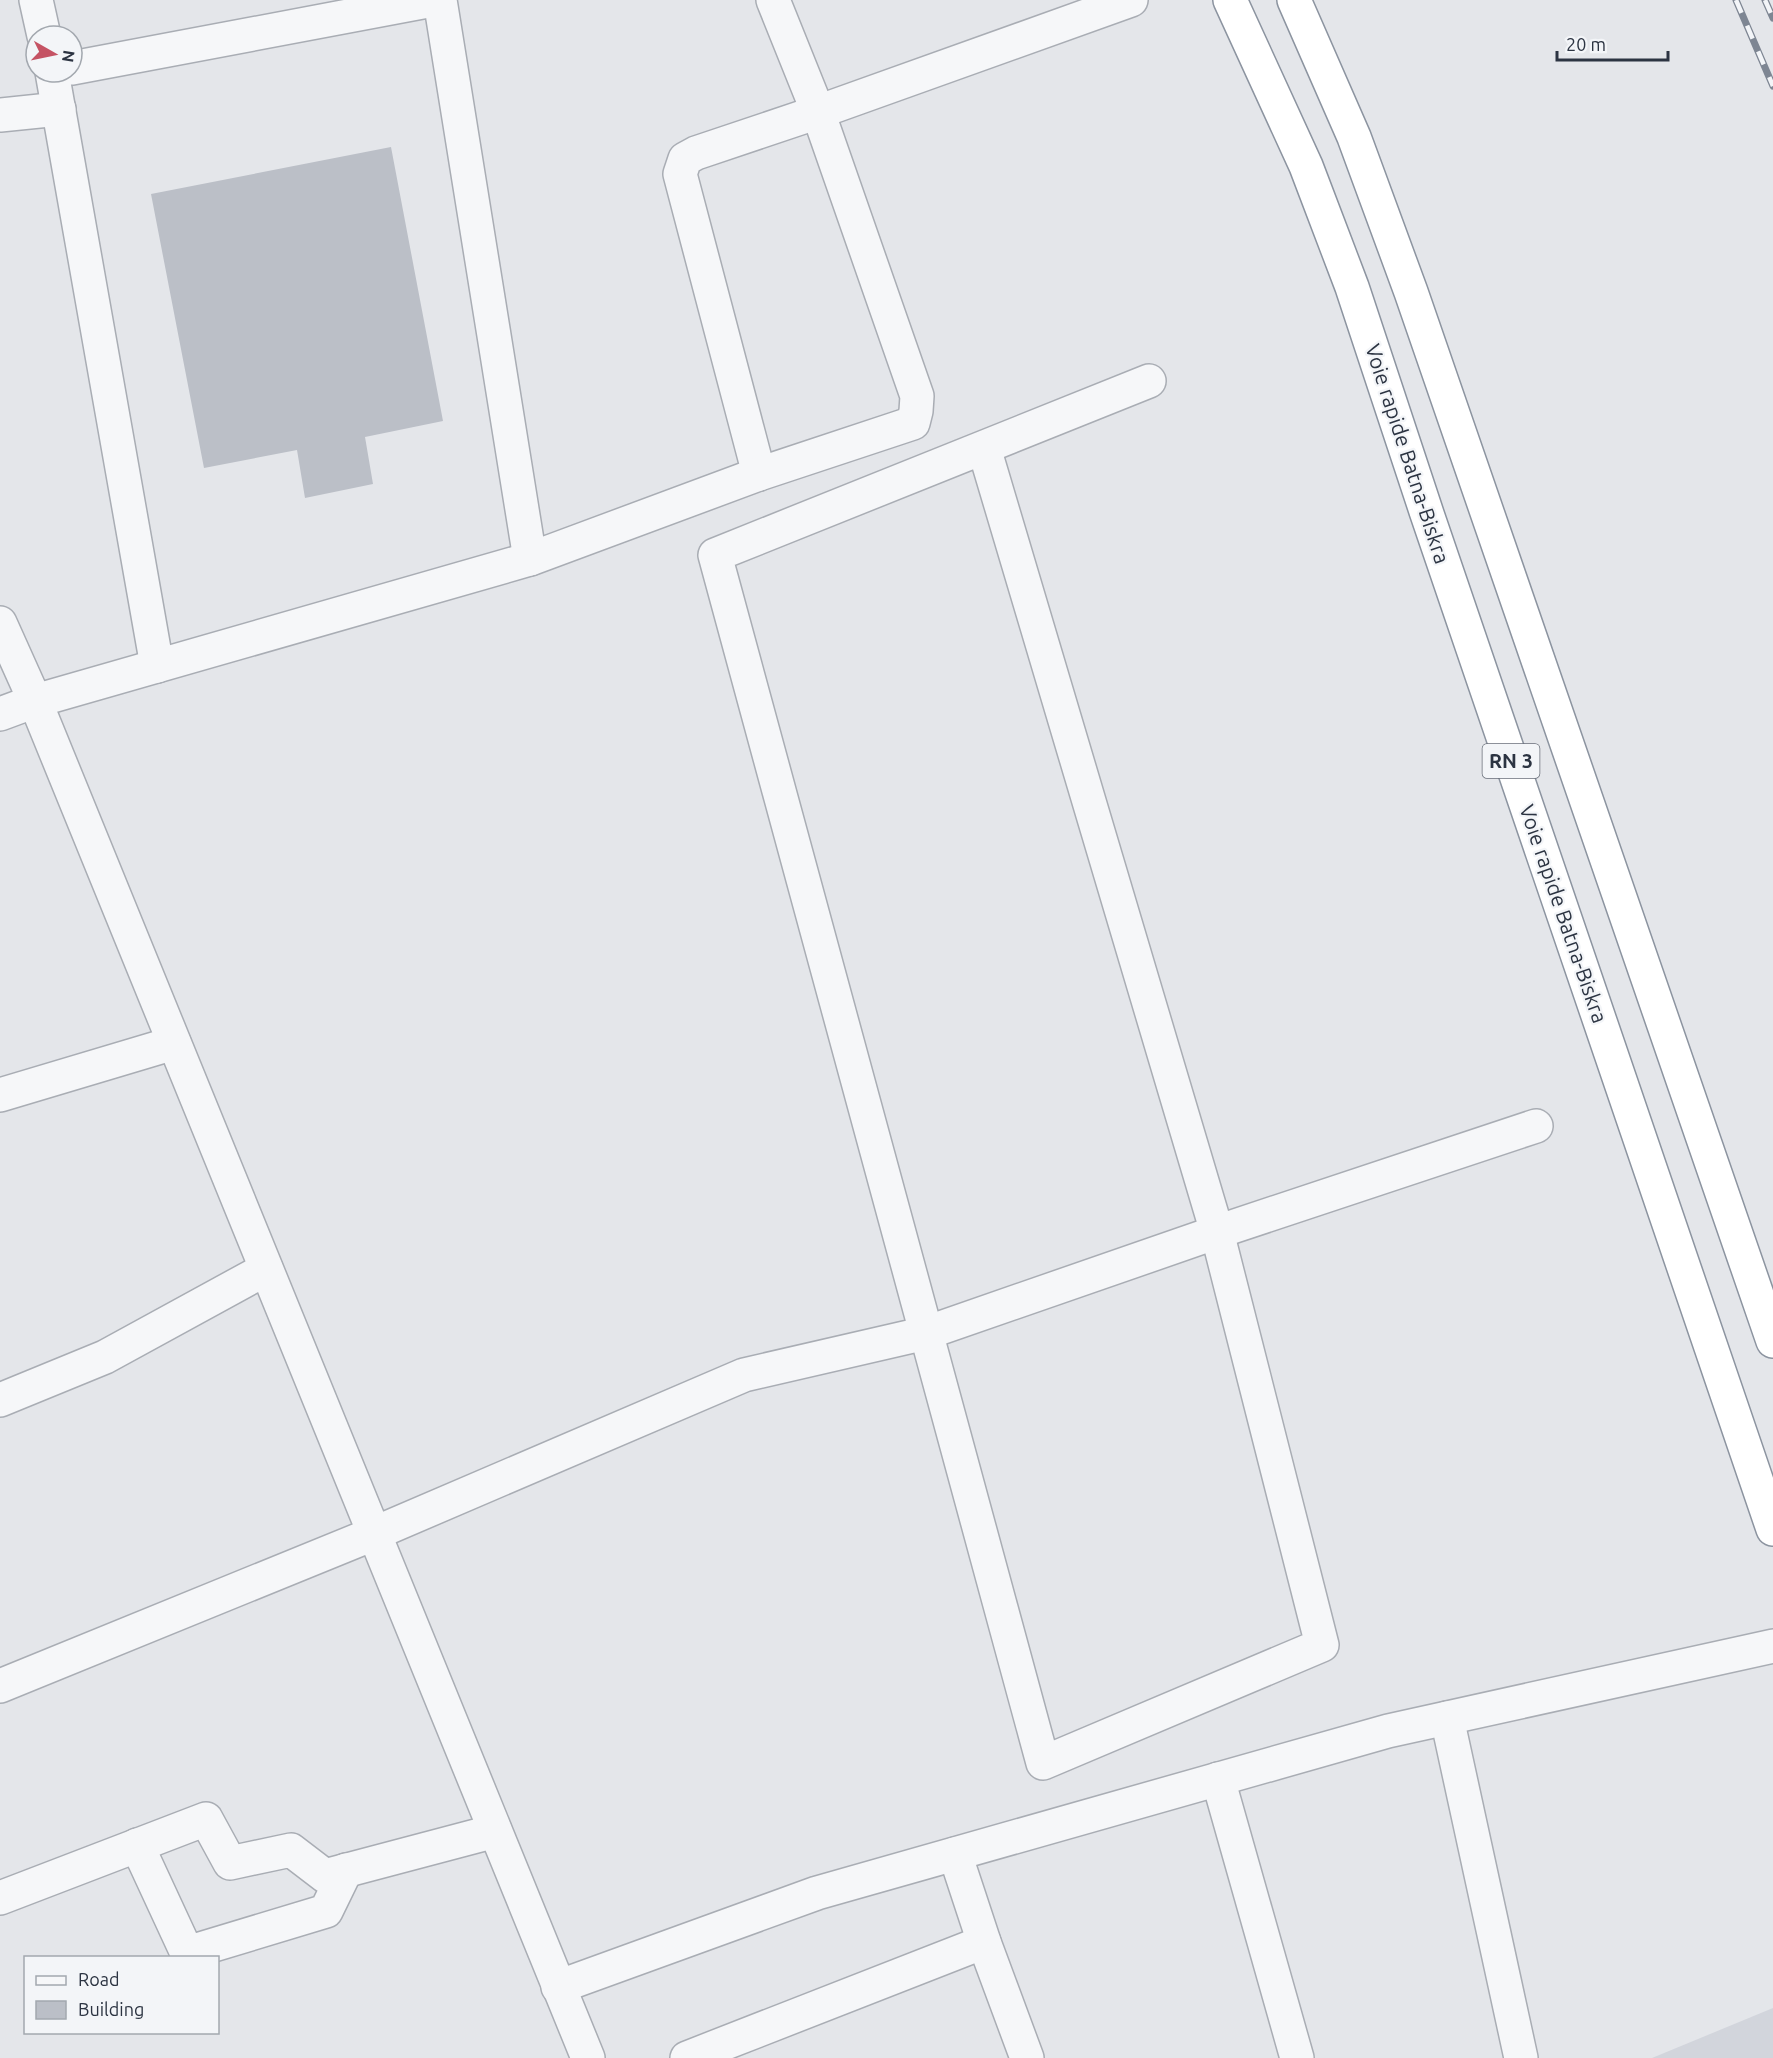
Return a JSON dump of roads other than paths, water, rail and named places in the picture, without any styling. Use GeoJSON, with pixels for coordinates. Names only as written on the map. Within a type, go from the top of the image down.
{"type":"FeatureCollection","features":[{"type":"Feature","properties":{"kind":"highway","name":"Voie rapide Batna-Biskra"},"geometry":{"type":"LineString","coordinates":[[1230,0],[1306,165],[1352,287],[1773,1529]]}},
{"type":"Feature","properties":{"kind":"highway","name":"RN 3"},"geometry":{"type":"LineString","coordinates":[[1294,0],[1354,137],[1412,292],[1773,1341]]}},
{"type":"Feature","properties":{"kind":"street"},"geometry":{"type":"LineString","coordinates":[[36,0],[41,24]]}},
{"type":"Feature","properties":{"kind":"street"},"geometry":{"type":"LineString","coordinates":[[84,66],[433,0]]}},
{"type":"Feature","properties":{"kind":"street"},"geometry":{"type":"LineString","coordinates":[[440,0],[530,559]]}},
{"type":"Feature","properties":{"kind":"street"},"geometry":{"type":"LineString","coordinates":[[0,714],[35,701],[530,559],[759,474],[913,423],[917,396],[819,112],[773,0]]}},
{"type":"Feature","properties":{"kind":"street"},"geometry":{"type":"LineString","coordinates":[[759,474],[680,174],[685,159],[696,153],[819,112],[1131,0]]}},
{"type":"Feature","properties":{"kind":"street"},"geometry":{"type":"LineString","coordinates":[[54,84],[157,666]]}},
{"type":"Feature","properties":{"kind":"street"},"geometry":{"type":"LineString","coordinates":[[0,115],[59,109]]}},
{"type":"Feature","properties":{"kind":"street"},"geometry":{"type":"LineString","coordinates":[[984,448],[1217,1232],[1322,1646],[1043,1763],[715,555],[1149,381]]}},
{"type":"Feature","properties":{"kind":"street"},"geometry":{"type":"LineString","coordinates":[[0,623],[35,701],[588,2058]]}},
{"type":"Feature","properties":{"kind":"street"},"geometry":{"type":"LineString","coordinates":[[0,1095],[174,1043]]}},
{"type":"Feature","properties":{"kind":"street"},"geometry":{"type":"LineString","coordinates":[[0,1686],[373,1534],[744,1375],[926,1333],[1217,1232],[1536,1126]]}},
{"type":"Feature","properties":{"kind":"street"},"geometry":{"type":"LineString","coordinates":[[0,1400],[105,1357],[266,1269]]}},
{"type":"Feature","properties":{"kind":"street"},"geometry":{"type":"LineString","coordinates":[[558,1987],[817,1893],[1388,1731],[1773,1646]]}},
{"type":"Feature","properties":{"kind":"street"},"geometry":{"type":"LineString","coordinates":[[1446,1718],[1521,2058]]}},
{"type":"Feature","properties":{"kind":"street"},"geometry":{"type":"LineString","coordinates":[[1218,1779],[1297,2058]]}},
{"type":"Feature","properties":{"kind":"street"},"geometry":{"type":"LineString","coordinates":[[0,1898],[206,1819],[231,1863],[291,1850],[325,1876],[495,1831]]}},
{"type":"Feature","properties":{"kind":"street"},"geometry":{"type":"LineString","coordinates":[[137,1845],[188,1953],[326,1911],[346,1870]]}},
{"type":"Feature","properties":{"kind":"street"},"geometry":{"type":"LineString","coordinates":[[956,1854],[984,1942],[1027,2058]]}},
{"type":"Feature","properties":{"kind":"street"},"geometry":{"type":"LineString","coordinates":[[687,2058],[984,1942]]}},
{"type":"Feature","properties":{"kind":"railway"},"geometry":{"type":"LineString","coordinates":[[1736,0],[1773,86]]}},
{"type":"Feature","properties":{"kind":"railway"},"geometry":{"type":"LineString","coordinates":[[1765,0],[1773,18]]}}]}
